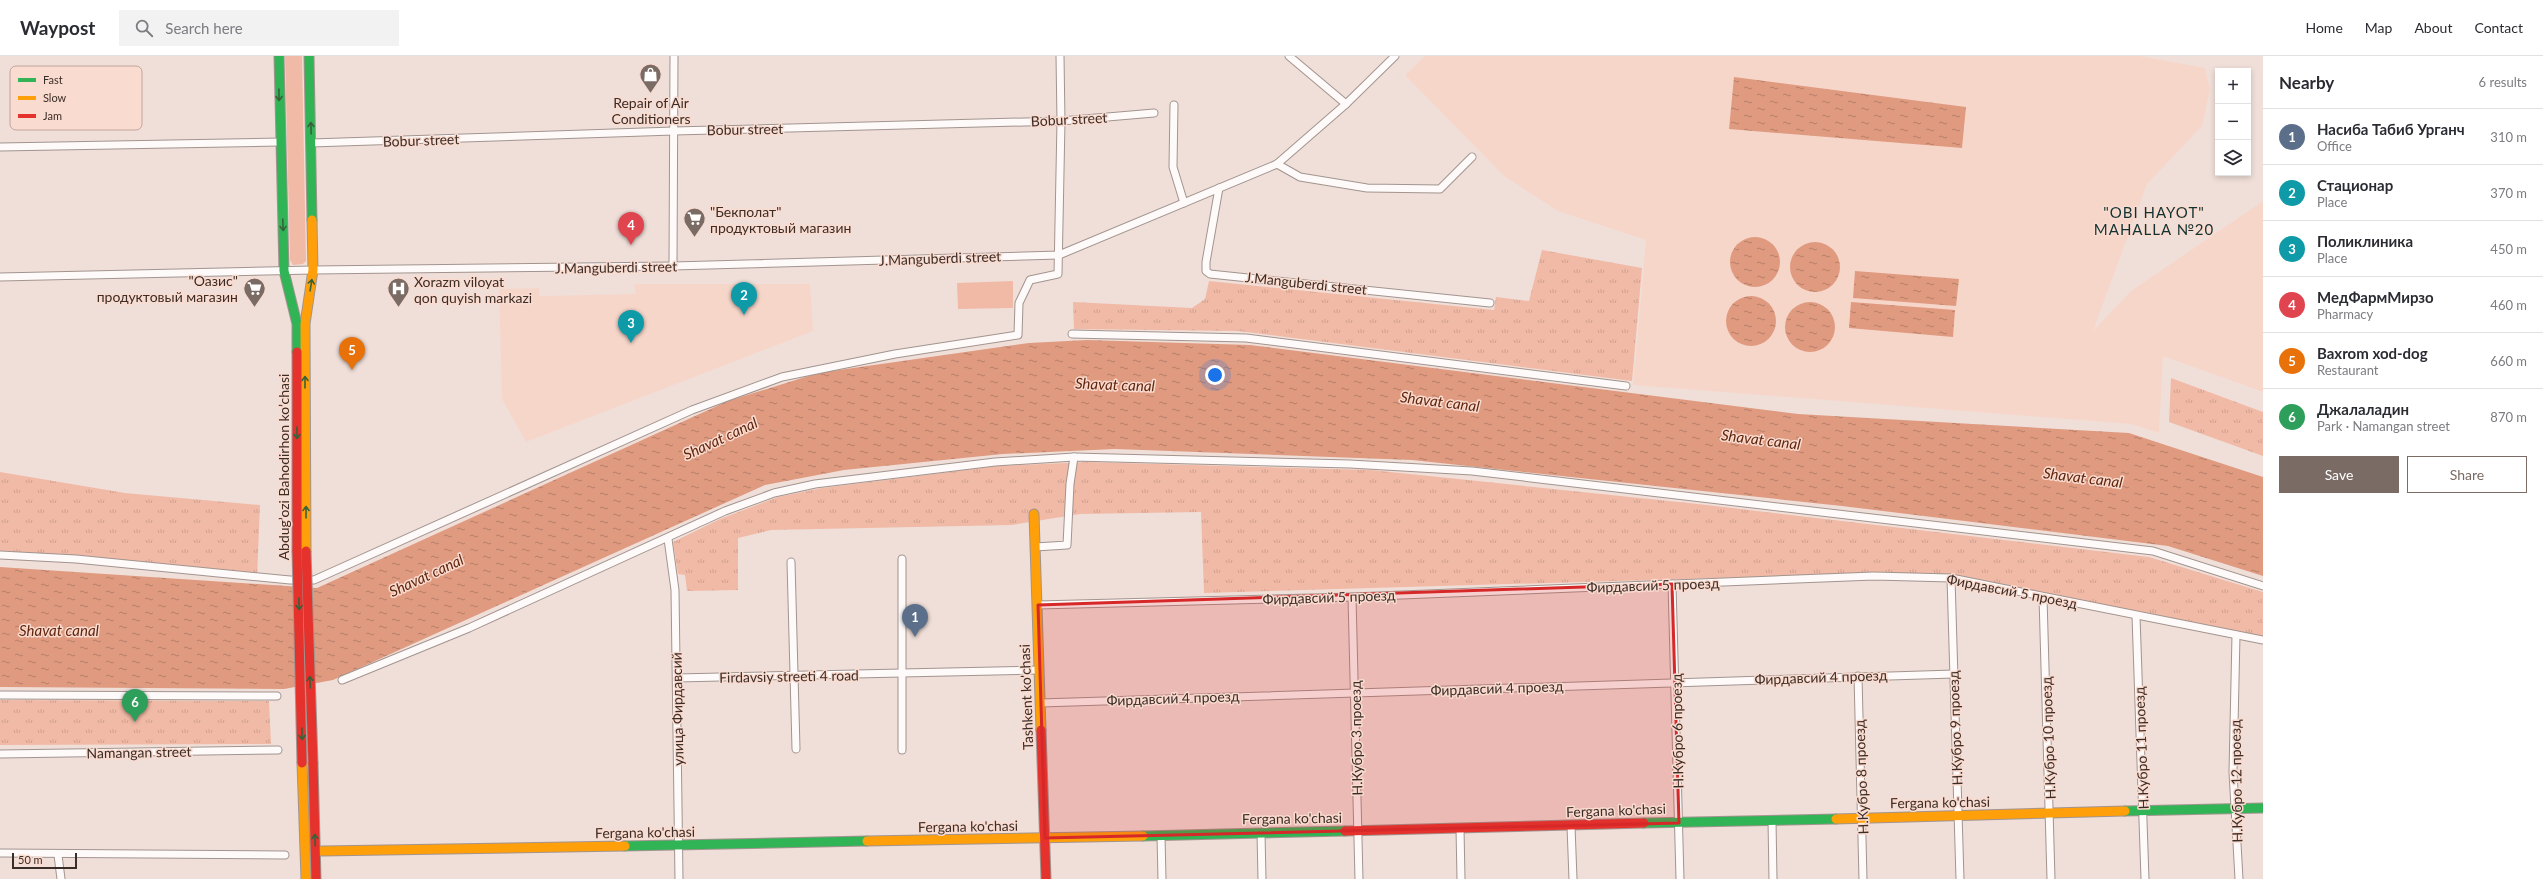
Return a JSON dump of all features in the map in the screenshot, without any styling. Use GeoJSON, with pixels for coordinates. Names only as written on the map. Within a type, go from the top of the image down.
{"type":"FeatureCollection","features":[{"type":"Feature","properties":{"kind":"street","name":"Abdug’ozi Bahodirhon ko’chasi"},"geometry":{"type":"LineString","coordinates":[[279,56],[284,271],[297,324],[302,551],[316,879]]}},
{"type":"Feature","properties":{"kind":"street","name":"Abdug’ozi Bahodirhon ko’chasi"},"geometry":{"type":"LineString","coordinates":[[306,879],[302,763],[302,551],[305,324],[313,270],[310,56]]}},
{"type":"Feature","properties":{"kind":"street"},"geometry":{"type":"LineString","coordinates":[[673,266],[674,56]]}},
{"type":"Feature","properties":{"kind":"street"},"geometry":{"type":"LineString","coordinates":[[0,555],[76,559],[290,580],[314,580],[692,410],[782,377],[895,354],[1018,335],[1019,303],[1030,280],[1058,274],[1061,121],[1060,56]]}},
{"type":"Feature","properties":{"kind":"street"},"geometry":{"type":"LineString","coordinates":[[1289,56],[1346,104]]}},
{"type":"Feature","properties":{"kind":"street"},"geometry":{"type":"LineString","coordinates":[[1384,56],[1384,65]]}},
{"type":"Feature","properties":{"kind":"street","name":"J.Manguberdi street"},"geometry":{"type":"LineString","coordinates":[[0,277],[313,270],[673,266],[1059,255],[1276,164],[1346,104],[1384,65],[1395,56]]}},
{"type":"Feature","properties":{"kind":"street"},"geometry":{"type":"LineString","coordinates":[[1174,105],[1173,167],[1184,203]]}},
{"type":"Feature","properties":{"kind":"street","name":"Bobur street"},"geometry":{"type":"LineString","coordinates":[[311,143],[674,131],[1061,121],[1154,113]]}},
{"type":"Feature","properties":{"kind":"street"},"geometry":{"type":"LineString","coordinates":[[0,147],[280,142]]}},
{"type":"Feature","properties":{"kind":"street"},"geometry":{"type":"LineString","coordinates":[[1276,164],[1300,177],[1367,188],[1440,189],[1472,157]]}},
{"type":"Feature","properties":{"kind":"street","name":"J.Manguberdi street"},"geometry":{"type":"LineString","coordinates":[[1219,188],[1206,262],[1206,271],[1210,274],[1490,303]]}},
{"type":"Feature","properties":{"kind":"street"},"geometry":{"type":"LineString","coordinates":[[1072,334],[1246,338],[1626,386]]}},
{"type":"Feature","properties":{"kind":"street"},"geometry":{"type":"LineString","coordinates":[[1035,547],[1067,544],[1070,484],[1074,457]]}},
{"type":"Feature","properties":{"kind":"street"},"geometry":{"type":"LineString","coordinates":[[342,680],[469,628],[598,567],[668,539],[725,511],[774,493],[815,484],[995,462],[1074,457],[1350,464],[1472,471],[2153,551],[2263,586]]}},
{"type":"Feature","properties":{"kind":"street","name":"Tashkent ko'chasi"},"geometry":{"type":"LineString","coordinates":[[1034,514],[1046,879]]}},
{"type":"Feature","properties":{"kind":"street","name":"улица Фирдавсий"},"geometry":{"type":"LineString","coordinates":[[668,539],[676,590],[679,845],[678,879]]}},
{"type":"Feature","properties":{"kind":"street"},"geometry":{"type":"LineString","coordinates":[[902,559],[902,750]]}},
{"type":"Feature","properties":{"kind":"street"},"geometry":{"type":"LineString","coordinates":[[791,562],[796,749]]}},
{"type":"Feature","properties":{"kind":"street","name":"Фирдавсий 5 проезд"},"geometry":{"type":"LineString","coordinates":[[1038,605],[1352,597],[1874,576],[1951,578],[2136,616],[2263,640]]}},
{"type":"Feature","properties":{"kind":"street","name":"Н.Кубро 9 проезд"},"geometry":{"type":"LineString","coordinates":[[1951,578],[1960,879]]}},
{"type":"Feature","properties":{"kind":"street","name":"Н.Кубро 6 проезд"},"geometry":{"type":"LineString","coordinates":[[1672,584],[1676,682],[1680,879]]}},
{"type":"Feature","properties":{"kind":"street","name":"Н.Кубро 3 проезд"},"geometry":{"type":"LineString","coordinates":[[1352,597],[1356,692],[1359,879]]}},
{"type":"Feature","properties":{"kind":"street","name":"Н.Кубро 10 проезд"},"geometry":{"type":"LineString","coordinates":[[2043,597],[2051,879]]}},
{"type":"Feature","properties":{"kind":"street","name":"Н.Кубро 11 проезд"},"geometry":{"type":"LineString","coordinates":[[2136,616],[2144,811],[2145,879]]}},
{"type":"Feature","properties":{"kind":"street","name":"Н.Кубро 12 проезд"},"geometry":{"type":"LineString","coordinates":[[2236,635],[2233,772],[2237,808],[2239,879]]}},
{"type":"Feature","properties":{"kind":"street","name":"Firdavsiy streeti 4 road"},"geometry":{"type":"LineString","coordinates":[[676,678],[1039,670]]}},
{"type":"Feature","properties":{"kind":"street","name":"Фирдавсий 4 проезд"},"geometry":{"type":"LineString","coordinates":[[1040,702],[1954,674]]}},
{"type":"Feature","properties":{"kind":"street","name":"Н.Кубро 8 проезд"},"geometry":{"type":"LineString","coordinates":[[1858,676],[1863,879]]}},
{"type":"Feature","properties":{"kind":"street"},"geometry":{"type":"LineString","coordinates":[[0,695],[277,696]]}},
{"type":"Feature","properties":{"kind":"street","name":"Namangan street"},"geometry":{"type":"LineString","coordinates":[[0,754],[278,750]]}},
{"type":"Feature","properties":{"kind":"street","name":"Fergana ko'chasi"},"geometry":{"type":"LineString","coordinates":[[322,851],[1161,836],[2263,808]]}},
{"type":"Feature","properties":{"kind":"street"},"geometry":{"type":"LineString","coordinates":[[1772,820],[1773,879]]}},
{"type":"Feature","properties":{"kind":"street"},"geometry":{"type":"LineString","coordinates":[[1571,826],[1573,879]]}},
{"type":"Feature","properties":{"kind":"street"},"geometry":{"type":"LineString","coordinates":[[1460,828],[1462,879]]}},
{"type":"Feature","properties":{"kind":"street"},"geometry":{"type":"LineString","coordinates":[[1261,833],[1262,879]]}},
{"type":"Feature","properties":{"kind":"street"},"geometry":{"type":"LineString","coordinates":[[1161,836],[1162,879]]}},
{"type":"Feature","properties":{"kind":"street"},"geometry":{"type":"LineString","coordinates":[[0,853],[58,855],[285,855]]}},
{"type":"Feature","properties":{"kind":"street"},"geometry":{"type":"LineString","coordinates":[[58,855],[62,879]]}},
{"type":"Feature","properties":{"kind":"highlighted area"},"geometry":{"type":"Polygon","coordinates":[[[1672,584],[1679,823],[1045,838],[1038,605],[1672,584]]]}},
{"type":"Feature","properties":{"kind":"shaded area"},"geometry":{"type":"Polygon","coordinates":[[[1425,56],[2140,56],[2205,68],[2210,90],[2202,126],[2147,184],[2093,331],[2131,291],[2263,201],[2263,392],[2163,356],[2159,433],[2131,424],[1633,385],[1646,240],[1558,211],[1504,176],[1405,75],[1425,56]]]}},
{"type":"Feature","properties":{"kind":"shaded area"},"geometry":{"type":"Polygon","coordinates":[[[634,284],[810,284],[813,331],[526,442],[502,399],[499,289],[539,288],[539,296],[636,294],[634,284]]]}},
{"type":"Feature","properties":{"kind":"green space"},"geometry":{"type":"Polygon","coordinates":[[[285,56],[302,56],[306,261],[303,264],[293,265],[290,260],[285,56]]]}},
{"type":"Feature","properties":{"kind":"green space"},"geometry":{"type":"Polygon","coordinates":[[[1542,250],[1642,268],[1632,381],[1238,331],[1074,329],[1073,302],[1192,308],[1205,299],[1209,281],[1494,310],[1496,297],[1529,301],[1542,250]]]}},
{"type":"Feature","properties":{"kind":"green space"},"geometry":{"type":"Polygon","coordinates":[[[1013,281],[1013,308],[958,309],[957,283],[1013,281]]]}},
{"type":"Feature","properties":{"kind":"green space"},"geometry":{"type":"Polygon","coordinates":[[[2171,378],[2263,412],[2263,456],[2169,422],[2171,378]]]}},
{"type":"Feature","properties":{"kind":"green space"},"geometry":{"type":"Polygon","coordinates":[[[1087,462],[1371,470],[1698,504],[2149,557],[2263,592],[2263,637],[2034,593],[1955,575],[1887,573],[1204,593],[1201,512],[1080,514],[1012,525],[771,530],[738,538],[738,590],[687,591],[685,575],[678,574],[673,542],[720,519],[778,497],[822,488],[997,466],[1087,462]]]}},
{"type":"Feature","properties":{"kind":"green space"},"geometry":{"type":"Polygon","coordinates":[[[0,472],[125,493],[260,505],[257,579],[74,563],[0,559],[0,472]]]}},
{"type":"Feature","properties":{"kind":"green space"},"geometry":{"type":"Polygon","coordinates":[[[0,700],[269,701],[271,744],[0,745],[0,700]]]}},
{"type":"Feature","properties":{"kind":"water"},"geometry":{"type":"Polygon","coordinates":[[[1734,77],[1966,107],[1962,148],[1729,129],[1734,77]]]}},
{"type":"Feature","properties":{"kind":"water"},"geometry":{"type":"Polygon","coordinates":[[[1755,237],[1764,239],[1775,248],[1780,262],[1778,271],[1769,282],[1755,287],[1746,285],[1735,276],[1730,262],[1732,253],[1741,242],[1755,237]]]}},
{"type":"Feature","properties":{"kind":"water"},"geometry":{"type":"Polygon","coordinates":[[[1815,242],[1824,244],[1835,253],[1840,267],[1838,276],[1829,287],[1815,292],[1806,290],[1795,281],[1790,267],[1792,258],[1801,247],[1815,242]]]}},
{"type":"Feature","properties":{"kind":"water"},"geometry":{"type":"Polygon","coordinates":[[[1855,271],[1959,279],[1956,306],[1853,298],[1855,271]]]}},
{"type":"Feature","properties":{"kind":"water"},"geometry":{"type":"Polygon","coordinates":[[[1751,296],[1760,298],[1771,307],[1776,321],[1774,330],[1765,341],[1751,346],[1742,344],[1731,335],[1726,321],[1728,312],[1737,301],[1751,296]]]}},
{"type":"Feature","properties":{"kind":"water"},"geometry":{"type":"Polygon","coordinates":[[[1810,302],[1819,304],[1830,313],[1835,327],[1833,336],[1824,347],[1810,352],[1801,350],[1790,341],[1785,327],[1787,318],[1796,307],[1810,302]]]}},
{"type":"Feature","properties":{"kind":"water"},"geometry":{"type":"Polygon","coordinates":[[[1851,302],[1955,310],[1953,337],[1849,328],[1851,302]]]}},
{"type":"Feature","properties":{"kind":"water","name":"Shavat canal"},"geometry":{"type":"Polygon","coordinates":[[[1087,340],[1250,345],[1798,414],[2129,433],[2263,477],[2263,576],[2168,546],[1842,506],[1412,460],[1115,449],[1003,454],[844,470],[765,485],[333,680],[284,689],[0,687],[0,567],[317,588],[728,401],[818,373],[1029,343],[1087,340]]]}},
{"type":"Feature","properties":{"kind":"traffic: fast"},"geometry":{"type":"LineString","coordinates":[[279,56],[284,271],[297,324],[297,352]]}},
{"type":"Feature","properties":{"kind":"traffic: fast"},"geometry":{"type":"LineString","coordinates":[[309,56],[312,220]]}},
{"type":"Feature","properties":{"kind":"traffic: fast"},"geometry":{"type":"LineString","coordinates":[[2125,811],[2263,808]]}},
{"type":"Feature","properties":{"kind":"traffic: fast"},"geometry":{"type":"LineString","coordinates":[[1644,823],[1836,819]]}},
{"type":"Feature","properties":{"kind":"traffic: fast"},"geometry":{"type":"LineString","coordinates":[[1143,836],[1345,831]]}},
{"type":"Feature","properties":{"kind":"traffic: fast"},"geometry":{"type":"LineString","coordinates":[[625,846],[867,841]]}},
{"type":"Feature","properties":{"kind":"traffic: slow"},"geometry":{"type":"LineString","coordinates":[[306,551],[305,324],[313,270],[312,220]]}},
{"type":"Feature","properties":{"kind":"traffic: slow"},"geometry":{"type":"LineString","coordinates":[[1034,514],[1041,730]]}},
{"type":"Feature","properties":{"kind":"traffic: slow"},"geometry":{"type":"LineString","coordinates":[[302,763],[306,879]]}},
{"type":"Feature","properties":{"kind":"traffic: slow"},"geometry":{"type":"LineString","coordinates":[[1836,819],[2125,811]]}},
{"type":"Feature","properties":{"kind":"traffic: slow"},"geometry":{"type":"LineString","coordinates":[[867,841],[1143,836]]}},
{"type":"Feature","properties":{"kind":"traffic: slow"},"geometry":{"type":"LineString","coordinates":[[322,851],[625,846]]}},
{"type":"Feature","properties":{"kind":"traffic: jam"},"geometry":{"type":"LineString","coordinates":[[297,352],[297,551]]}},
{"type":"Feature","properties":{"kind":"traffic: jam"},"geometry":{"type":"LineString","coordinates":[[297,551],[302,763]]}},
{"type":"Feature","properties":{"kind":"traffic: jam"},"geometry":{"type":"LineString","coordinates":[[306,551],[313,763]]}},
{"type":"Feature","properties":{"kind":"traffic: jam"},"geometry":{"type":"LineString","coordinates":[[1041,730],[1046,879]]}},
{"type":"Feature","properties":{"kind":"traffic: jam"},"geometry":{"type":"LineString","coordinates":[[313,763],[316,879]]}},
{"type":"Feature","properties":{"kind":"traffic: jam"},"geometry":{"type":"LineString","coordinates":[[1345,831],[1644,823]]}},
{"type":"Feature","properties":{"kind":"place","name":"Repair of Air Conditioners"},"geometry":{"type":"Point","coordinates":[651,94]}},
{"type":"Feature","properties":{"kind":"place","name":"\"Бекполат\" продуктовый магазин"},"geometry":{"type":"Point","coordinates":[694,238]}},
{"type":"Feature","properties":{"kind":"place","name":"МедФармМирзо"},"geometry":{"type":"Point","coordinates":[631,245]}},
{"type":"Feature","properties":{"kind":"place","name":"\"Оазис\" продуктовый магазин"},"geometry":{"type":"Point","coordinates":[254,308]}},
{"type":"Feature","properties":{"kind":"place","name":"Xorazm viloyat qon quyish markazi"},"geometry":{"type":"Point","coordinates":[399,308]}},
{"type":"Feature","properties":{"kind":"place","name":"Стационар"},"geometry":{"type":"Point","coordinates":[744,315]}},
{"type":"Feature","properties":{"kind":"place","name":"Поликлиника"},"geometry":{"type":"Point","coordinates":[631,343]}},
{"type":"Feature","properties":{"kind":"place","name":"Baxrom xod-dog"},"geometry":{"type":"Point","coordinates":[352,370]}},
{"type":"Feature","properties":{"kind":"place","name":"Насиба Табиб Урганч"},"geometry":{"type":"Point","coordinates":[915,637]}},
{"type":"Feature","properties":{"kind":"place","name":"Джалаладин"},"geometry":{"type":"Point","coordinates":[135,722]}},
{"type":"Feature","properties":{"kind":"district","name":"\"OBI HAYOT\" MAHALLA №20"},"geometry":{"type":"Point","coordinates":[2154,220]}}]}
